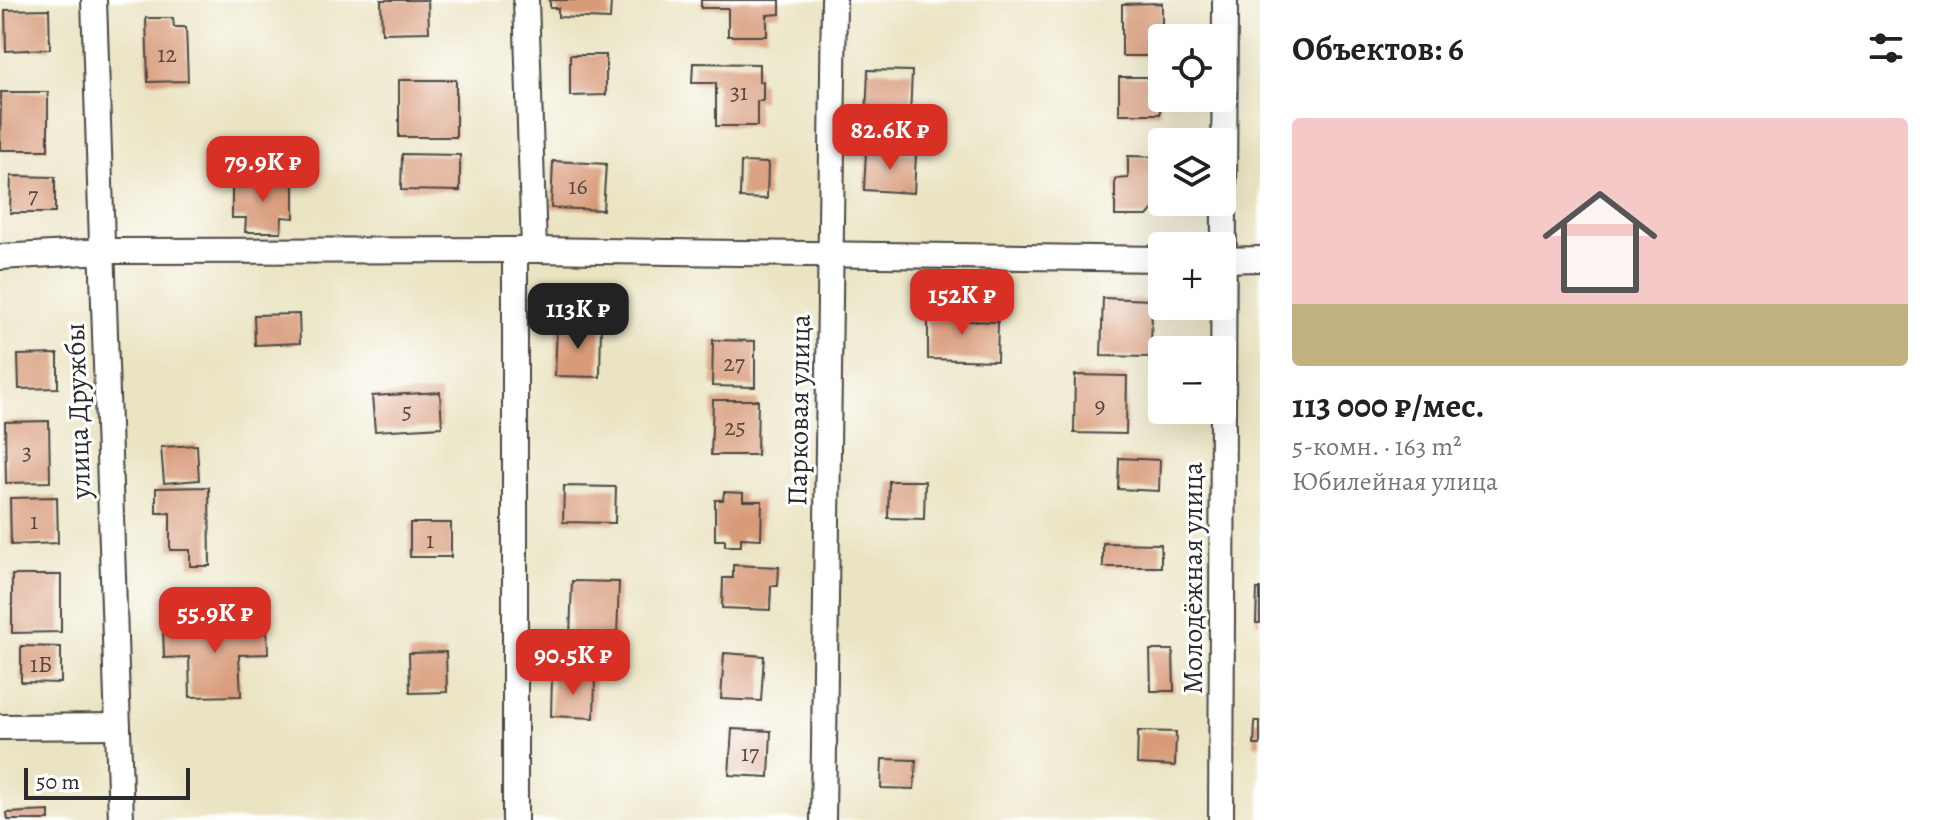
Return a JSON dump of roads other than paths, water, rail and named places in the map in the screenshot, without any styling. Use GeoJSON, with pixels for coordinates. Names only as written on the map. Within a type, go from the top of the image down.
{"type":"FeatureCollection","features":[{"type":"Feature","properties":{"kind":"street","name":"улица Дружбы"},"geometry":{"type":"LineString","coordinates":[[94,0],[121,820]]}},
{"type":"Feature","properties":{"kind":"street"},"geometry":{"type":"LineString","coordinates":[[515,820],[526,0]]}},
{"type":"Feature","properties":{"kind":"street","name":"Парковая улица"},"geometry":{"type":"LineString","coordinates":[[823,820],[834,0]]}},
{"type":"Feature","properties":{"kind":"street","name":"Молодёжная улица"},"geometry":{"type":"LineString","coordinates":[[1224,232],[1225,0]]}},
{"type":"Feature","properties":{"kind":"street"},"geometry":{"type":"LineString","coordinates":[[0,257],[104,251],[524,250],[1148,259]]}},
{"type":"Feature","properties":{"kind":"street"},"geometry":{"type":"LineString","coordinates":[[1236,260],[1260,259]]}},
{"type":"Feature","properties":{"kind":"street","name":"Молодёжная улица"},"geometry":{"type":"LineString","coordinates":[[1221,820],[1224,320]]}},
{"type":"Feature","properties":{"kind":"street"},"geometry":{"type":"LineString","coordinates":[[0,727],[118,726]]}}]}
